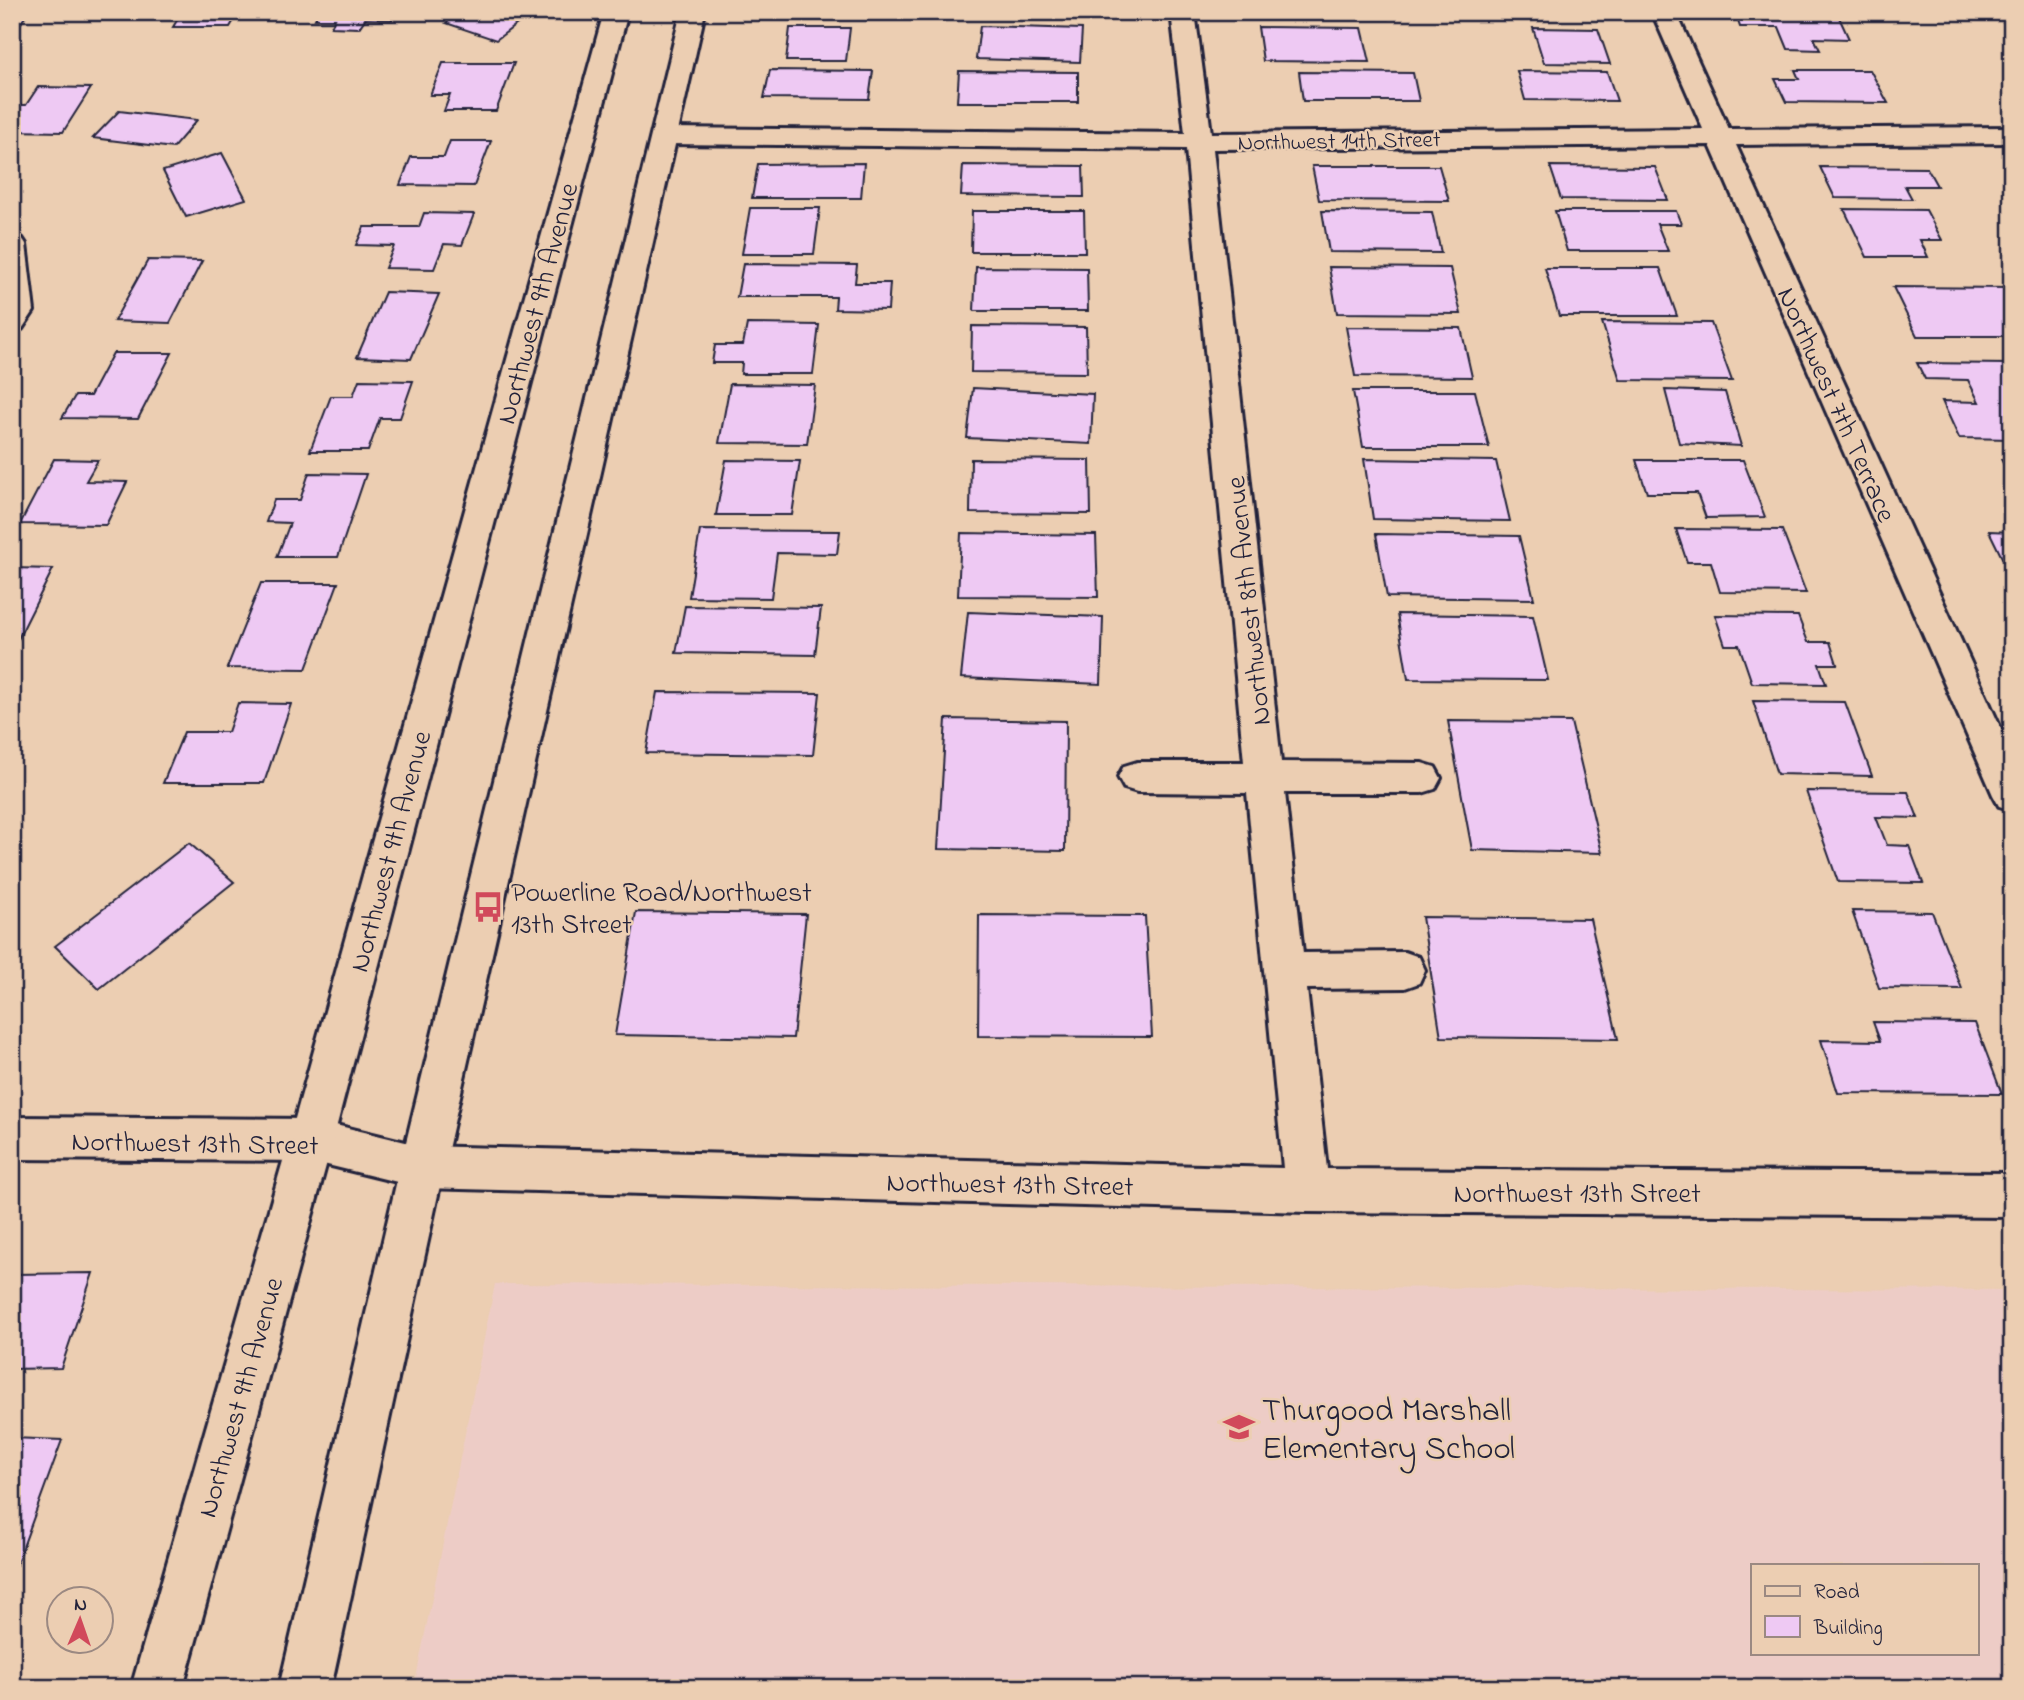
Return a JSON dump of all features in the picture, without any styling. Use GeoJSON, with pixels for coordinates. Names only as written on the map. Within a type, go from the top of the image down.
{"type":"FeatureCollection","features":[{"type":"Feature","properties":{"kind":"street","name":"Northwest 9th Avenue"},"geometry":{"type":"LineString","coordinates":[[157,1688],[311,1140],[616,12]]}},
{"type":"Feature","properties":{"kind":"street"},"geometry":{"type":"LineString","coordinates":[[305,1688],[422,1167],[693,12]]}},
{"type":"Feature","properties":{"kind":"street","name":"Northwest 8th Avenue"},"geometry":{"type":"LineString","coordinates":[[1183,12],[1199,141],[1307,1190]]}},
{"type":"Feature","properties":{"kind":"street","name":"Northwest 7th Terrace"},"geometry":{"type":"LineString","coordinates":[[1664,12],[2012,795]]}},
{"type":"Feature","properties":{"kind":"street","name":"Northwest 14th Street"},"geometry":{"type":"LineString","coordinates":[[666,136],[1199,141],[2012,135]]}},
{"type":"Feature","properties":{"kind":"street"},"geometry":{"type":"LineString","coordinates":[[12,244],[19,311],[12,322]]}},
{"type":"Feature","properties":{"kind":"street"},"geometry":{"type":"LineString","coordinates":[[1136,777],[1422,778]]}},
{"type":"Feature","properties":{"kind":"street"},"geometry":{"type":"LineString","coordinates":[[1285,971],[1405,970]]}},
{"type":"Feature","properties":{"kind":"street","name":"Northwest 13th Street"},"geometry":{"type":"LineString","coordinates":[[12,1138],[311,1140],[422,1167],[1307,1190],[2012,1195]]}},
{"type":"Feature","properties":{"kind":"shaded area","name":"Thurgood Marshall Elementary School"},"geometry":{"type":"Polygon","coordinates":[[[495,1284],[2012,1290],[2012,1688],[414,1688],[495,1284]]]}},
{"type":"Feature","properties":{"kind":"building"},"geometry":{"type":"Polygon","coordinates":[[[12,12],[28,12],[21,23],[12,23],[12,12]]]}},
{"type":"Feature","properties":{"kind":"building"},"geometry":{"type":"Polygon","coordinates":[[[71,12],[148,12],[146,16],[71,12]]]}},
{"type":"Feature","properties":{"kind":"building"},"geometry":{"type":"Polygon","coordinates":[[[182,12],[279,12],[277,17],[236,17],[230,27],[173,27],[182,12]]]}},
{"type":"Feature","properties":{"kind":"building"},"geometry":{"type":"Polygon","coordinates":[[[319,12],[396,12],[392,20],[365,19],[359,28],[331,27],[335,19],[315,19],[319,12]]]}},
{"type":"Feature","properties":{"kind":"building"},"geometry":{"type":"Polygon","coordinates":[[[462,12],[533,12],[496,40],[446,23],[462,12]]]}},
{"type":"Feature","properties":{"kind":"building"},"geometry":{"type":"Polygon","coordinates":[[[787,12],[857,12],[856,19],[786,17],[787,12]]]}},
{"type":"Feature","properties":{"kind":"building"},"geometry":{"type":"Polygon","coordinates":[[[979,12],[1077,12],[1077,15],[979,15],[979,12]]]}},
{"type":"Feature","properties":{"kind":"building"},"geometry":{"type":"Polygon","coordinates":[[[1282,12],[1387,12],[1388,19],[1283,19],[1282,12]]]}},
{"type":"Feature","properties":{"kind":"building"},"geometry":{"type":"Polygon","coordinates":[[[1735,12],[1837,13],[1849,39],[1814,38],[1820,50],[1788,49],[1779,27],[1740,27],[1735,12]]]}},
{"type":"Feature","properties":{"kind":"building"},"geometry":{"type":"Polygon","coordinates":[[[980,26],[1082,29],[1080,62],[976,59],[980,26]]]}},
{"type":"Feature","properties":{"kind":"building"},"geometry":{"type":"Polygon","coordinates":[[[1258,27],[1362,28],[1370,62],[1263,61],[1258,27]]]}},
{"type":"Feature","properties":{"kind":"building"},"geometry":{"type":"Polygon","coordinates":[[[790,28],[850,28],[846,61],[786,61],[790,28]]]}},
{"type":"Feature","properties":{"kind":"building"},"geometry":{"type":"Polygon","coordinates":[[[1533,28],[1598,29],[1610,64],[1544,63],[1533,28]]]}},
{"type":"Feature","properties":{"kind":"building"},"geometry":{"type":"Polygon","coordinates":[[[443,63],[514,63],[496,111],[444,111],[450,95],[430,95],[443,63]]]}},
{"type":"Feature","properties":{"kind":"building"},"geometry":{"type":"Polygon","coordinates":[[[770,70],[873,71],[869,99],[764,98],[770,70]]]}},
{"type":"Feature","properties":{"kind":"building"},"geometry":{"type":"Polygon","coordinates":[[[1795,70],[1870,70],[1888,103],[1786,102],[1775,79],[1799,79],[1795,70]]]}},
{"type":"Feature","properties":{"kind":"building"},"geometry":{"type":"Polygon","coordinates":[[[959,71],[1078,72],[1078,102],[957,102],[959,71]]]}},
{"type":"Feature","properties":{"kind":"building"},"geometry":{"type":"Polygon","coordinates":[[[1517,71],[1607,72],[1617,101],[1525,100],[1517,71]]]}},
{"type":"Feature","properties":{"kind":"building"},"geometry":{"type":"Polygon","coordinates":[[[1299,72],[1413,73],[1419,101],[1303,101],[1299,72]]]}},
{"type":"Feature","properties":{"kind":"building"},"geometry":{"type":"Polygon","coordinates":[[[38,87],[91,88],[63,132],[12,131],[12,105],[26,105],[38,87]]]}},
{"type":"Feature","properties":{"kind":"building"},"geometry":{"type":"Polygon","coordinates":[[[119,111],[197,120],[173,148],[93,138],[119,111]]]}},
{"type":"Feature","properties":{"kind":"building"},"geometry":{"type":"Polygon","coordinates":[[[450,141],[491,141],[474,186],[400,185],[411,157],[444,157],[450,141]]]}},
{"type":"Feature","properties":{"kind":"building"},"geometry":{"type":"Polygon","coordinates":[[[222,153],[246,199],[186,217],[163,171],[222,153]]]}},
{"type":"Feature","properties":{"kind":"building"},"geometry":{"type":"Polygon","coordinates":[[[864,163],[861,198],[752,198],[758,164],[864,163]]]}},
{"type":"Feature","properties":{"kind":"building"},"geometry":{"type":"Polygon","coordinates":[[[963,165],[1083,166],[1084,197],[961,196],[963,165]]]}},
{"type":"Feature","properties":{"kind":"building"},"geometry":{"type":"Polygon","coordinates":[[[1312,166],[1439,166],[1449,201],[1319,200],[1312,166]]]}},
{"type":"Feature","properties":{"kind":"building"},"geometry":{"type":"Polygon","coordinates":[[[1550,166],[1655,167],[1668,200],[1561,199],[1550,166]]]}},
{"type":"Feature","properties":{"kind":"building"},"geometry":{"type":"Polygon","coordinates":[[[1820,167],[1927,168],[1937,186],[1905,186],[1912,199],[1835,198],[1820,167]]]}},
{"type":"Feature","properties":{"kind":"building"},"geometry":{"type":"Polygon","coordinates":[[[750,208],[820,208],[814,254],[742,254],[750,208]]]}},
{"type":"Feature","properties":{"kind":"building"},"geometry":{"type":"Polygon","coordinates":[[[1844,209],[1926,210],[1942,240],[1920,240],[1928,257],[1867,257],[1844,209]]]}},
{"type":"Feature","properties":{"kind":"building"},"geometry":{"type":"Polygon","coordinates":[[[972,211],[1084,211],[1085,252],[971,252],[972,211]]]}},
{"type":"Feature","properties":{"kind":"building"},"geometry":{"type":"Polygon","coordinates":[[[1322,211],[1432,212],[1441,253],[1329,252],[1322,211]]]}},
{"type":"Feature","properties":{"kind":"building"},"geometry":{"type":"Polygon","coordinates":[[[1555,211],[1676,211],[1681,224],[1657,224],[1668,251],[1567,251],[1555,211]]]}},
{"type":"Feature","properties":{"kind":"building"},"geometry":{"type":"Polygon","coordinates":[[[424,213],[474,214],[462,245],[444,244],[434,269],[385,268],[394,246],[356,245],[364,227],[419,227],[424,213]]]}},
{"type":"Feature","properties":{"kind":"building"},"geometry":{"type":"Polygon","coordinates":[[[148,260],[202,261],[170,323],[114,321],[148,260]]]}},
{"type":"Feature","properties":{"kind":"building"},"geometry":{"type":"Polygon","coordinates":[[[743,264],[857,265],[855,283],[890,283],[888,310],[835,309],[836,297],[737,297],[743,264]]]}},
{"type":"Feature","properties":{"kind":"building"},"geometry":{"type":"Polygon","coordinates":[[[976,267],[1087,268],[1088,311],[974,311],[976,267]]]}},
{"type":"Feature","properties":{"kind":"building"},"geometry":{"type":"Polygon","coordinates":[[[1329,267],[1450,268],[1461,314],[1337,313],[1329,267]]]}},
{"type":"Feature","properties":{"kind":"building"},"geometry":{"type":"Polygon","coordinates":[[[1545,268],[1660,268],[1677,316],[1559,316],[1545,268]]]}},
{"type":"Feature","properties":{"kind":"building"},"geometry":{"type":"Polygon","coordinates":[[[1893,287],[2012,288],[2012,336],[1917,336],[1893,287]]]}},
{"type":"Feature","properties":{"kind":"building"},"geometry":{"type":"Polygon","coordinates":[[[385,292],[439,294],[411,359],[357,357],[385,292]]]}},
{"type":"Feature","properties":{"kind":"building"},"geometry":{"type":"Polygon","coordinates":[[[1602,322],[1711,323],[1732,381],[1620,380],[1602,322]]]}},
{"type":"Feature","properties":{"kind":"building"},"geometry":{"type":"Polygon","coordinates":[[[747,324],[819,325],[813,374],[741,374],[742,363],[712,363],[715,345],[743,345],[747,324]]]}},
{"type":"Feature","properties":{"kind":"building"},"geometry":{"type":"Polygon","coordinates":[[[972,326],[1086,327],[1087,373],[971,372],[972,326]]]}},
{"type":"Feature","properties":{"kind":"building"},"geometry":{"type":"Polygon","coordinates":[[[1346,327],[1461,328],[1472,377],[1355,376],[1346,327]]]}},
{"type":"Feature","properties":{"kind":"building"},"geometry":{"type":"Polygon","coordinates":[[[113,353],[172,353],[138,419],[62,418],[75,396],[90,396],[113,353]]]}},
{"type":"Feature","properties":{"kind":"building"},"geometry":{"type":"Polygon","coordinates":[[[1917,363],[2010,364],[2012,439],[1959,438],[1942,401],[1979,402],[1968,380],[1925,379],[1917,363]]]}},
{"type":"Feature","properties":{"kind":"building"},"geometry":{"type":"Polygon","coordinates":[[[359,380],[413,381],[400,418],[380,418],[368,451],[310,451],[331,396],[353,396],[359,380]]]}},
{"type":"Feature","properties":{"kind":"building"},"geometry":{"type":"Polygon","coordinates":[[[730,384],[815,385],[807,444],[719,443],[730,384]]]}},
{"type":"Feature","properties":{"kind":"building"},"geometry":{"type":"Polygon","coordinates":[[[973,388],[1093,394],[1091,444],[967,438],[973,388]]]}},
{"type":"Feature","properties":{"kind":"building"},"geometry":{"type":"Polygon","coordinates":[[[1665,390],[1725,392],[1741,446],[1679,443],[1665,390]]]}},
{"type":"Feature","properties":{"kind":"building"},"geometry":{"type":"Polygon","coordinates":[[[1353,391],[1475,391],[1489,447],[1363,447],[1353,391]]]}},
{"type":"Feature","properties":{"kind":"building"},"geometry":{"type":"Polygon","coordinates":[[[54,459],[98,460],[86,481],[127,482],[106,525],[20,524],[54,459]]]}},
{"type":"Feature","properties":{"kind":"building"},"geometry":{"type":"Polygon","coordinates":[[[971,459],[1090,460],[1091,514],[970,513],[971,459]]]}},
{"type":"Feature","properties":{"kind":"building"},"geometry":{"type":"Polygon","coordinates":[[[1364,459],[1496,461],[1510,521],[1373,519],[1364,459]]]}},
{"type":"Feature","properties":{"kind":"building"},"geometry":{"type":"Polygon","coordinates":[[[2001,459],[2012,459],[2012,481],[2001,459]]]}},
{"type":"Feature","properties":{"kind":"building"},"geometry":{"type":"Polygon","coordinates":[[[726,460],[800,461],[792,515],[716,515],[726,460]]]}},
{"type":"Feature","properties":{"kind":"building"},"geometry":{"type":"Polygon","coordinates":[[[1636,460],[1743,460],[1765,517],[1706,518],[1697,493],[1647,493],[1636,460]]]}},
{"type":"Feature","properties":{"kind":"building"},"geometry":{"type":"Polygon","coordinates":[[[309,473],[366,474],[338,557],[277,557],[290,523],[266,522],[274,500],[300,500],[309,473]]]}},
{"type":"Feature","properties":{"kind":"building"},"geometry":{"type":"Polygon","coordinates":[[[1676,529],[1782,530],[1806,593],[1720,592],[1711,562],[1687,562],[1676,529]]]}},
{"type":"Feature","properties":{"kind":"building"},"geometry":{"type":"Polygon","coordinates":[[[700,530],[840,531],[837,554],[777,553],[771,598],[689,597],[700,530]]]}},
{"type":"Feature","properties":{"kind":"building"},"geometry":{"type":"Polygon","coordinates":[[[1989,531],[2012,532],[2012,578],[1989,531]]]}},
{"type":"Feature","properties":{"kind":"building"},"geometry":{"type":"Polygon","coordinates":[[[961,533],[1096,535],[1098,597],[958,596],[961,533]]]}},
{"type":"Feature","properties":{"kind":"building"},"geometry":{"type":"Polygon","coordinates":[[[1376,534],[1519,536],[1534,599],[1387,597],[1376,534]]]}},
{"type":"Feature","properties":{"kind":"building"},"geometry":{"type":"Polygon","coordinates":[[[12,568],[53,569],[12,651],[12,568]]]}},
{"type":"Feature","properties":{"kind":"building"},"geometry":{"type":"Polygon","coordinates":[[[261,583],[338,583],[306,669],[227,668],[261,583]]]}},
{"type":"Feature","properties":{"kind":"building"},"geometry":{"type":"Polygon","coordinates":[[[685,606],[821,608],[815,655],[676,653],[685,606]]]}},
{"type":"Feature","properties":{"kind":"building"},"geometry":{"type":"Polygon","coordinates":[[[968,612],[1103,617],[1101,684],[961,678],[968,612]]]}},
{"type":"Feature","properties":{"kind":"building"},"geometry":{"type":"Polygon","coordinates":[[[1397,614],[1533,616],[1548,680],[1408,679],[1397,614]]]}},
{"type":"Feature","properties":{"kind":"building"},"geometry":{"type":"Polygon","coordinates":[[[1715,615],[1798,616],[1808,642],[1830,642],[1837,664],[1819,664],[1826,684],[1752,683],[1739,645],[1725,645],[1715,615]]]}},
{"type":"Feature","properties":{"kind":"building"},"geometry":{"type":"Polygon","coordinates":[[[657,692],[820,693],[813,755],[646,753],[657,692]]]}},
{"type":"Feature","properties":{"kind":"building"},"geometry":{"type":"Polygon","coordinates":[[[1753,701],[1845,702],[1872,776],[1777,774],[1753,701]]]}},
{"type":"Feature","properties":{"kind":"building"},"geometry":{"type":"Polygon","coordinates":[[[238,703],[291,704],[264,783],[163,783],[184,732],[228,732],[238,703]]]}},
{"type":"Feature","properties":{"kind":"building"},"geometry":{"type":"Polygon","coordinates":[[[946,719],[1066,721],[1065,851],[938,849],[946,719]]]}},
{"type":"Feature","properties":{"kind":"building"},"geometry":{"type":"Polygon","coordinates":[[[1448,721],[1571,722],[1602,853],[1472,850],[1448,721]]]}},
{"type":"Feature","properties":{"kind":"building"},"geometry":{"type":"Polygon","coordinates":[[[1806,791],[1908,792],[1918,818],[1876,817],[1887,845],[1909,846],[1923,883],[1838,882],[1806,791]]]}},
{"type":"Feature","properties":{"kind":"building"},"geometry":{"type":"Polygon","coordinates":[[[189,843],[234,882],[99,989],[55,946],[189,843]]]}},
{"type":"Feature","properties":{"kind":"building"},"geometry":{"type":"Polygon","coordinates":[[[1852,911],[1932,912],[1962,989],[1879,988],[1852,911]]]}},
{"type":"Feature","properties":{"kind":"building"},"geometry":{"type":"Polygon","coordinates":[[[636,912],[806,914],[793,1038],[615,1035],[636,912]]]}},
{"type":"Feature","properties":{"kind":"building"},"geometry":{"type":"Polygon","coordinates":[[[979,915],[1145,916],[1152,1037],[978,1036],[979,915]]]}},
{"type":"Feature","properties":{"kind":"building"},"geometry":{"type":"Polygon","coordinates":[[[1422,917],[1590,919],[1618,1039],[1441,1037],[1422,917]]]}},
{"type":"Feature","properties":{"kind":"building"},"geometry":{"type":"Polygon","coordinates":[[[1873,1022],[1975,1023],[2002,1094],[1838,1093],[1821,1040],[1880,1041],[1873,1022]]]}},
{"type":"Feature","properties":{"kind":"building"},"geometry":{"type":"Polygon","coordinates":[[[93,1273],[61,1368],[12,1369],[12,1274],[93,1273]]]}},
{"type":"Feature","properties":{"kind":"building"},"geometry":{"type":"Polygon","coordinates":[[[12,1438],[62,1440],[12,1577],[12,1438]]]}},
{"type":"Feature","properties":{"kind":"place","name":"Powerline Road/Northwest 13th Street"},"geometry":{"type":"Point","coordinates":[488,907]}},
{"type":"Feature","properties":{"kind":"place","name":"Thurgood Marshall Elementary School"},"geometry":{"type":"Point","coordinates":[1239,1427]}}]}
